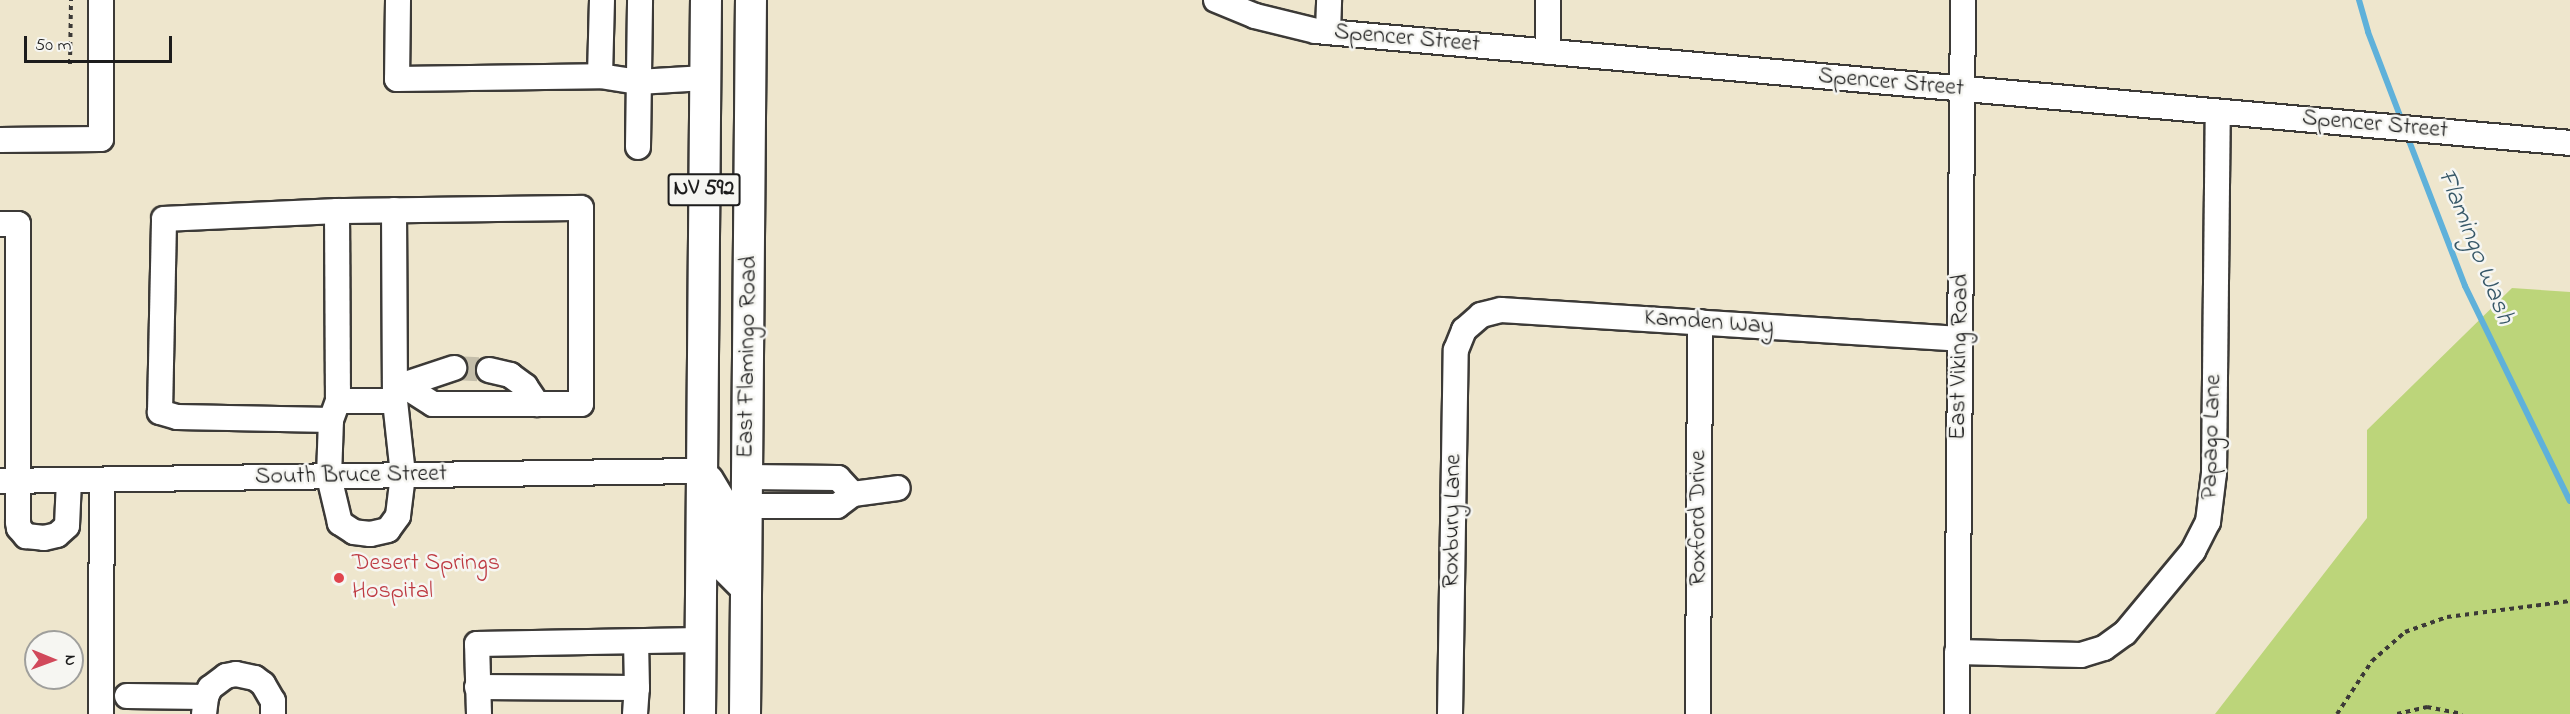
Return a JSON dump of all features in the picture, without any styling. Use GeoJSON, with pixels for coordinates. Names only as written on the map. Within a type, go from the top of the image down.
{"type":"FeatureCollection","features":[{"type":"Feature","properties":{"kind":"main road","name":"East Flamingo Road"},"geometry":{"type":"LineString","coordinates":[[700,714],[706,0]]}},
{"type":"Feature","properties":{"kind":"main road","name":"East Flamingo Road"},"geometry":{"type":"LineString","coordinates":[[745,714],[751,0]]}},
{"type":"Feature","properties":{"kind":"main road"},"geometry":{"type":"LineString","coordinates":[[703,381],[723,403],[723,453],[746,492]]}},
{"type":"Feature","properties":{"kind":"main road"},"geometry":{"type":"LineString","coordinates":[[702,471],[723,504],[723,565],[745,587]]}},
{"type":"Feature","properties":{"kind":"street"},"geometry":{"type":"LineString","coordinates":[[0,140],[100,140],[101,0]]}},
{"type":"Feature","properties":{"kind":"street"},"geometry":{"type":"LineString","coordinates":[[398,0],[397,79],[600,76],[638,82],[705,78]]}},
{"type":"Feature","properties":{"kind":"street"},"geometry":{"type":"LineString","coordinates":[[600,76],[602,0]]}},
{"type":"Feature","properties":{"kind":"street"},"geometry":{"type":"LineString","coordinates":[[638,147],[640,0]]}},
{"type":"Feature","properties":{"kind":"street","name":"Spencer Street"},"geometry":{"type":"LineString","coordinates":[[1216,0],[1255,16],[1328,32],[2570,143]]}},
{"type":"Feature","properties":{"kind":"street"},"geometry":{"type":"LineString","coordinates":[[1328,32],[1329,0]]}},
{"type":"Feature","properties":{"kind":"street"},"geometry":{"type":"LineString","coordinates":[[1548,0],[1548,52]]}},
{"type":"Feature","properties":{"kind":"street","name":"East Viking Road"},"geometry":{"type":"LineString","coordinates":[[1957,714],[1963,0]]}},
{"type":"Feature","properties":{"kind":"street","name":"Papago Lane"},"geometry":{"type":"LineString","coordinates":[[1958,652],[2081,655],[2104,648],[2125,633],[2193,551],[2208,522],[2214,473],[2218,112]]}},
{"type":"Feature","properties":{"kind":"street"},"geometry":{"type":"LineString","coordinates":[[398,389],[433,404],[581,404],[581,208],[337,211],[164,219],[160,412],[177,417],[334,410],[454,368]]}},
{"type":"Feature","properties":{"kind":"street"},"geometry":{"type":"LineString","coordinates":[[337,211],[334,410],[329,477],[340,523],[354,532],[369,534],[388,530],[398,516],[404,476],[398,389],[394,210]]}},
{"type":"Feature","properties":{"kind":"street"},"geometry":{"type":"LineString","coordinates":[[0,224],[18,224],[9,523],[19,528],[26,536],[44,538],[57,535],[68,526],[69,480]]}},
{"type":"Feature","properties":{"kind":"street","name":"Kamden Way"},"geometry":{"type":"LineString","coordinates":[[1464,330],[1481,315],[1501,310],[1960,339]]}},
{"type":"Feature","properties":{"kind":"street","name":"Roxford Drive"},"geometry":{"type":"LineString","coordinates":[[1698,714],[1700,322]]}},
{"type":"Feature","properties":{"kind":"street","name":"Roxbury Lane"},"geometry":{"type":"LineString","coordinates":[[1450,714],[1456,350],[1464,330]]}},
{"type":"Feature","properties":{"kind":"street"},"geometry":{"type":"LineString","coordinates":[[489,370],[510,375],[525,386],[537,404]]}},
{"type":"Feature","properties":{"kind":"street","name":"South Bruce Street"},"geometry":{"type":"LineString","coordinates":[[9,481],[702,471]]}},
{"type":"Feature","properties":{"kind":"street"},"geometry":{"type":"LineString","coordinates":[[101,714],[102,480]]}},
{"type":"Feature","properties":{"kind":"street"},"geometry":{"type":"LineString","coordinates":[[746,492],[837,506],[854,494],[898,488]]}},
{"type":"Feature","properties":{"kind":"street"},"geometry":{"type":"LineString","coordinates":[[479,714],[477,644],[700,640]]}},
{"type":"Feature","properties":{"kind":"street"},"geometry":{"type":"LineString","coordinates":[[635,714],[636,642]]}},
{"type":"Feature","properties":{"kind":"street"},"geometry":{"type":"LineString","coordinates":[[127,696],[205,705],[210,688],[226,676],[246,674],[255,678],[269,692],[273,714]]}},
{"type":"Feature","properties":{"kind":"street"},"geometry":{"type":"LineString","coordinates":[[477,687],[637,688]]}},
{"type":"Feature","properties":{"kind":"path"},"geometry":{"type":"LineString","coordinates":[[70,64],[71,0]]}},
{"type":"Feature","properties":{"kind":"path"},"geometry":{"type":"LineString","coordinates":[[2337,714],[2372,661],[2405,632],[2446,617],[2570,602]]}},
{"type":"Feature","properties":{"kind":"path"},"geometry":{"type":"LineString","coordinates":[[2397,714],[2427,707],[2462,714]]}},
{"type":"Feature","properties":{"kind":"green space"},"geometry":{"type":"Polygon","coordinates":[[[2512,288],[2570,292],[2570,714],[2215,714],[2367,518],[2367,430],[2512,288]]]}},
{"type":"Feature","properties":{"kind":"waterway","name":"Flamingo Wash"},"geometry":{"type":"LineString","coordinates":[[2359,0],[2368,32],[2402,121]]}},
{"type":"Feature","properties":{"kind":"waterway","name":"Flamingo Wash"},"geometry":{"type":"LineString","coordinates":[[2406,133],[2465,286],[2570,501]]}},
{"type":"Feature","properties":{"kind":"tunnel"},"geometry":{"type":"LineString","coordinates":[[454,368],[489,370]]}},
{"type":"Feature","properties":{"kind":"place","name":"Desert Springs Hospital"},"geometry":{"type":"Point","coordinates":[339,578]}}]}
